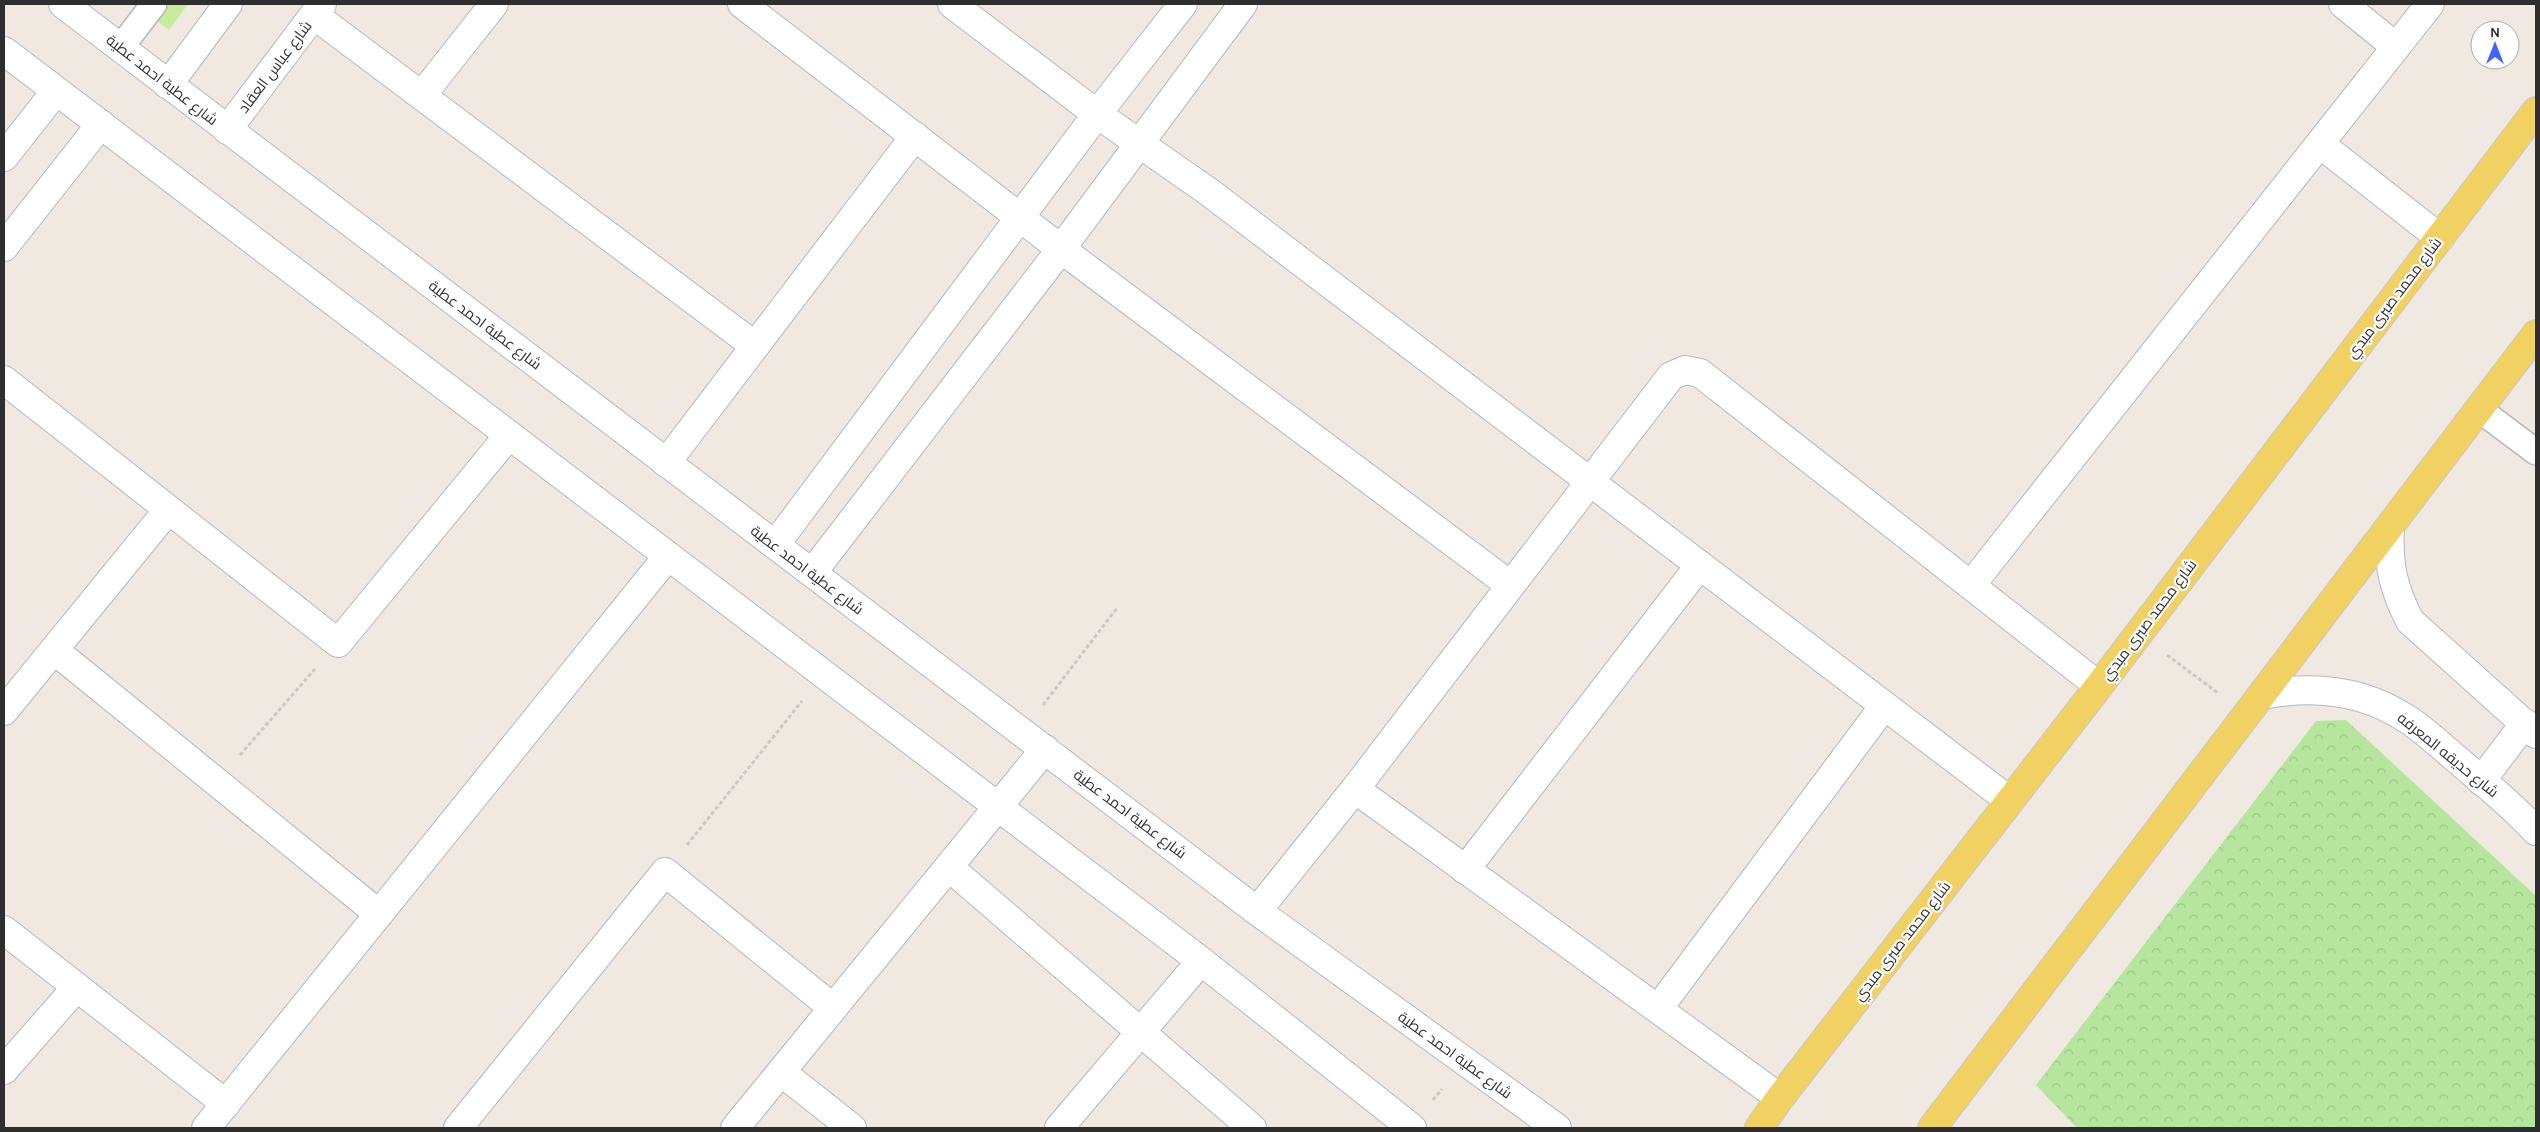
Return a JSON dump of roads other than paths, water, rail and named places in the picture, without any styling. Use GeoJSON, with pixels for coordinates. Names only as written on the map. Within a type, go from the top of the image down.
{"type":"FeatureCollection","features":[{"type":"Feature","properties":{"kind":"main road","name":"شارع محمد صبرى مبدي"},"geometry":{"type":"LineString","coordinates":[[1759,1128],[1780,1098],[2099,686],[2536,111]]}},
{"type":"Feature","properties":{"kind":"main road"},"geometry":{"type":"LineString","coordinates":[[2508,147],[2536,137]]}},
{"type":"Feature","properties":{"kind":"main road"},"geometry":{"type":"LineString","coordinates":[[1932,1128],[2536,334]]}},
{"type":"Feature","properties":{"kind":"street","name":"شارع عطية احمد عطية"},"geometry":{"type":"LineString","coordinates":[[63,4],[1257,911],[1557,1128]]}},
{"type":"Feature","properties":{"kind":"street"},"geometry":{"type":"LineString","coordinates":[[168,85],[228,4]]}},
{"type":"Feature","properties":{"kind":"street"},"geometry":{"type":"LineString","coordinates":[[422,95],[494,4]]}},
{"type":"Feature","properties":{"kind":"street"},"geometry":{"type":"LineString","coordinates":[[742,4],[1021,218],[1510,585]]}},
{"type":"Feature","properties":{"kind":"street"},"geometry":{"type":"LineString","coordinates":[[952,4],[1097,114],[1209,192],[2010,801]]}},
{"type":"Feature","properties":{"kind":"street"},"geometry":{"type":"LineString","coordinates":[[775,546],[1097,114],[1183,4]]}},
{"type":"Feature","properties":{"kind":"street"},"geometry":{"type":"LineString","coordinates":[[812,573],[1061,248],[1243,4]]}},
{"type":"Feature","properties":{"kind":"street"},"geometry":{"type":"LineString","coordinates":[[2343,4],[2396,47]]}},
{"type":"Feature","properties":{"kind":"street"},"geometry":{"type":"LineString","coordinates":[[1971,585],[2430,4]]}},
{"type":"Feature","properties":{"kind":"street"},"geometry":{"type":"LineString","coordinates":[[318,9],[422,95],[755,346]]}},
{"type":"Feature","properties":{"kind":"street","name":"شارع عباس العقاد"},"geometry":{"type":"LineString","coordinates":[[228,130],[318,9]]}},
{"type":"Feature","properties":{"kind":"street"},"geometry":{"type":"LineString","coordinates":[[4,51],[1201,961],[1412,1128]]}},
{"type":"Feature","properties":{"kind":"street"},"geometry":{"type":"LineString","coordinates":[[4,157],[56,90]]}},
{"type":"Feature","properties":{"kind":"street"},"geometry":{"type":"LineString","coordinates":[[4,247],[101,124]]}},
{"type":"Feature","properties":{"kind":"street"},"geometry":{"type":"LineString","coordinates":[[666,463],[915,136]]}},
{"type":"Feature","properties":{"kind":"street"},"geometry":{"type":"LineString","coordinates":[[2320,144],[2440,238]]}},
{"type":"Feature","properties":{"kind":"street"},"geometry":{"type":"LineString","coordinates":[[1257,911],[1355,789],[1671,376],[1685,370],[1693,370],[1700,373],[2099,686]]}},
{"type":"Feature","properties":{"kind":"street"},"geometry":{"type":"LineString","coordinates":[[4,380],[338,643],[509,435]]}},
{"type":"Feature","properties":{"kind":"street"},"geometry":{"type":"LineString","coordinates":[[4,711],[168,510]]}},
{"type":"Feature","properties":{"kind":"street"},"geometry":{"type":"LineString","coordinates":[[2390,528],[2388,552],[2391,576],[2399,599],[2410,621],[2531,729],[2481,781]]}},
{"type":"Feature","properties":{"kind":"street"},"geometry":{"type":"LineString","coordinates":[[206,1128],[668,556]]}},
{"type":"Feature","properties":{"kind":"street"},"geometry":{"type":"LineString","coordinates":[[1465,870],[1700,565]]}},
{"type":"Feature","properties":{"kind":"street"},"geometry":{"type":"LineString","coordinates":[[54,650],[379,914]]}},
{"type":"Feature","properties":{"kind":"street","name":"شارع حديقه المعرفه"},"geometry":{"type":"LineString","coordinates":[[2254,704],[2292,689],[2323,689],[2353,695],[2382,704],[2408,719],[2536,830]]}},
{"type":"Feature","properties":{"kind":"street"},"geometry":{"type":"LineString","coordinates":[[1658,1009],[1884,706]]}},
{"type":"Feature","properties":{"kind":"street"},"geometry":{"type":"LineString","coordinates":[[734,1128],[1045,749]]}},
{"type":"Feature","properties":{"kind":"street"},"geometry":{"type":"LineString","coordinates":[[1355,789],[1780,1098]]}},
{"type":"Feature","properties":{"kind":"street"},"geometry":{"type":"LineString","coordinates":[[949,867],[1252,1128]]}},
{"type":"Feature","properties":{"kind":"street"},"geometry":{"type":"LineString","coordinates":[[458,1128],[665,872],[833,1008]]}},
{"type":"Feature","properties":{"kind":"street"},"geometry":{"type":"LineString","coordinates":[[4,930],[226,1104]]}},
{"type":"Feature","properties":{"kind":"street"},"geometry":{"type":"LineString","coordinates":[[1059,1128],[1201,961]]}},
{"type":"Feature","properties":{"kind":"street"},"geometry":{"type":"LineString","coordinates":[[4,1070],[76,988]]}},
{"type":"Feature","properties":{"kind":"street"},"geometry":{"type":"LineString","coordinates":[[781,1072],[852,1128]]}},
{"type":"Feature","properties":{"kind":"lane"},"geometry":{"type":"LineString","coordinates":[[121,47],[154,4]]}},
{"type":"Feature","properties":{"kind":"lane"},"geometry":{"type":"LineString","coordinates":[[2480,410],[2536,452]]}}]}
